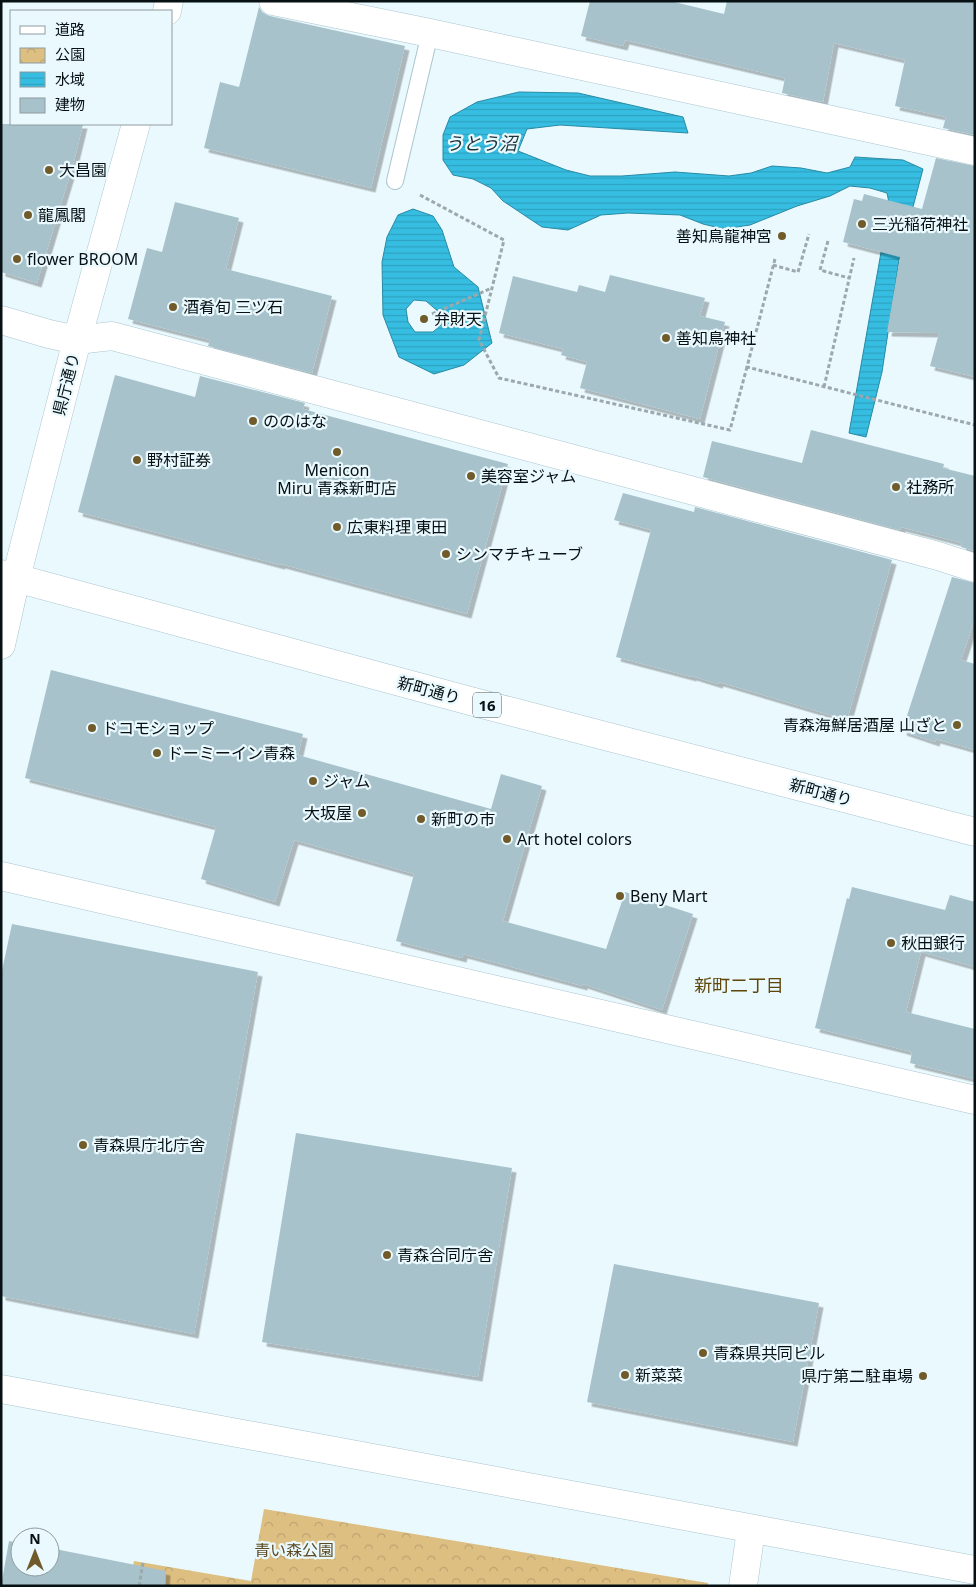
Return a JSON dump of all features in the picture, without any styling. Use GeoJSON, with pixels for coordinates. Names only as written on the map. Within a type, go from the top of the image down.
{"type":"FeatureCollection","features":[{"type":"Feature","properties":{"kind":"street"},"geometry":{"type":"LineString","coordinates":[[273,1],[430,33],[975,151]]}},
{"type":"Feature","properties":{"kind":"street","name":"県庁通り"},"geometry":{"type":"LineString","coordinates":[[1,645],[9,576],[77,340],[136,125]]}},
{"type":"Feature","properties":{"kind":"street"},"geometry":{"type":"LineString","coordinates":[[1,320],[77,340],[112,336],[929,554],[975,568]]}},
{"type":"Feature","properties":{"kind":"street","name":"新町通り"},"geometry":{"type":"LineString","coordinates":[[9,576],[474,702],[975,832]]}},
{"type":"Feature","properties":{"kind":"street"},"geometry":{"type":"LineString","coordinates":[[1,876],[975,1100]]}},
{"type":"Feature","properties":{"kind":"street"},"geometry":{"type":"LineString","coordinates":[[1,1389],[975,1570]]}},
{"type":"Feature","properties":{"kind":"street"},"geometry":{"type":"LineString","coordinates":[[743,1586],[752,1530]]}},
{"type":"Feature","properties":{"kind":"lane"},"geometry":{"type":"LineString","coordinates":[[395,181],[430,33]]}},
{"type":"Feature","properties":{"kind":"path"},"geometry":{"type":"LineString","coordinates":[[395,181],[504,240],[479,340],[499,378],[730,430],[775,259]]}},
{"type":"Feature","properties":{"kind":"path"},"geometry":{"type":"LineString","coordinates":[[774,265],[798,272],[809,234]]}},
{"type":"Feature","properties":{"kind":"path"},"geometry":{"type":"LineString","coordinates":[[828,241],[820,270],[849,278]]}},
{"type":"Feature","properties":{"kind":"path"},"geometry":{"type":"LineString","coordinates":[[824,387],[854,258]]}},
{"type":"Feature","properties":{"kind":"path"},"geometry":{"type":"LineString","coordinates":[[432,314],[492,288]]}},
{"type":"Feature","properties":{"kind":"path"},"geometry":{"type":"LineString","coordinates":[[747,367],[975,425]]}},
{"type":"Feature","properties":{"kind":"path"},"geometry":{"type":"LineString","coordinates":[[139,1586],[143,1563]]}},
{"type":"Feature","properties":{"kind":"green space","name":"青い森公園"},"geometry":{"type":"Polygon","coordinates":[[[264,1509],[708,1583],[708,1586],[129,1586],[134,1561],[251,1581],[264,1509]]]}},
{"type":"Feature","properties":{"kind":"water","name":"うとう沼"},"geometry":{"type":"Polygon","coordinates":[[[519,92],[578,93],[683,117],[688,133],[560,125],[527,129],[518,151],[566,170],[590,176],[622,176],[675,172],[729,176],[751,173],[772,166],[801,168],[827,173],[850,167],[855,157],[903,160],[923,169],[899,260],[882,372],[866,437],[849,433],[885,230],[891,213],[887,193],[870,188],[850,186],[830,196],[797,206],[750,225],[724,229],[703,224],[680,215],[628,213],[601,215],[568,230],[542,227],[503,201],[491,188],[473,179],[453,175],[443,160],[443,135],[450,117],[477,102],[519,92]]]}},
{"type":"Feature","properties":{"kind":"water"},"geometry":{"type":"Polygon","coordinates":[[[413,209],[433,216],[442,230],[454,267],[478,287],[492,343],[464,365],[434,374],[399,357],[383,315],[382,262],[387,237],[398,215],[413,209]],[[414,300],[406,309],[408,322],[415,332],[433,332],[441,325],[440,313],[426,301],[414,300]]]}},
{"type":"Feature","properties":{"kind":"building"},"geometry":{"type":"Polygon","coordinates":[[[590,1],[670,1],[724,14],[727,1],[975,1],[975,135],[943,128],[946,117],[895,106],[905,60],[834,43],[823,102],[782,93],[785,78],[625,40],[623,46],[581,36],[590,1]]]}},
{"type":"Feature","properties":{"kind":"building"},"geometry":{"type":"Polygon","coordinates":[[[259,7],[263,13],[270,16],[405,46],[371,188],[204,148],[220,82],[239,87],[259,7]]]}},
{"type":"Feature","properties":{"kind":"building"},"geometry":{"type":"Polygon","coordinates":[[[1,124],[83,125],[74,161],[37,283],[1,272],[1,124]]]}},
{"type":"Feature","properties":{"kind":"building"},"geometry":{"type":"Polygon","coordinates":[[[936,158],[975,166],[975,377],[930,366],[939,333],[887,332],[900,257],[843,242],[854,199],[862,201],[864,194],[922,209],[936,158]]]}},
{"type":"Feature","properties":{"kind":"building"},"geometry":{"type":"Polygon","coordinates":[[[175,202],[239,218],[226,269],[332,296],[312,373],[208,346],[210,340],[128,319],[147,248],[162,252],[175,202]]]}},
{"type":"Feature","properties":{"kind":"building"},"geometry":{"type":"Polygon","coordinates":[[[610,275],[705,298],[700,316],[725,322],[700,419],[580,388],[587,362],[561,355],[563,349],[499,333],[513,276],[577,292],[579,285],[605,292],[610,275]]]}},
{"type":"Feature","properties":{"kind":"building"},"geometry":{"type":"Polygon","coordinates":[[[115,375],[195,397],[200,376],[305,403],[303,409],[508,464],[467,614],[78,512],[115,375]]]}},
{"type":"Feature","properties":{"kind":"building"},"geometry":{"type":"Polygon","coordinates":[[[811,430],[944,464],[943,468],[975,476],[975,551],[961,547],[962,543],[901,527],[900,530],[703,477],[712,441],[802,463],[811,430]]]}},
{"type":"Feature","properties":{"kind":"building"},"geometry":{"type":"Polygon","coordinates":[[[623,493],[694,512],[695,507],[892,560],[847,720],[719,682],[718,684],[616,657],[651,530],[614,520],[623,493]]]}},
{"type":"Feature","properties":{"kind":"building"},"geometry":{"type":"Polygon","coordinates":[[[952,577],[975,583],[975,618],[961,660],[975,664],[975,750],[936,739],[935,742],[902,731],[952,577]]]}},
{"type":"Feature","properties":{"kind":"building"},"geometry":{"type":"Polygon","coordinates":[[[51,670],[303,734],[298,755],[491,809],[501,774],[542,786],[503,921],[606,949],[625,892],[693,914],[662,1010],[583,984],[583,986],[463,954],[462,958],[396,941],[414,874],[294,840],[275,902],[201,879],[216,827],[25,778],[51,670]]]}},
{"type":"Feature","properties":{"kind":"building"},"geometry":{"type":"Polygon","coordinates":[[[852,887],[945,910],[950,895],[975,902],[975,967],[921,952],[906,1012],[975,1029],[975,1079],[910,1063],[912,1052],[815,1028],[847,898],[849,899],[852,887]]]}},
{"type":"Feature","properties":{"kind":"building"},"geometry":{"type":"Polygon","coordinates":[[[12,924],[258,972],[194,1334],[1,1296],[1,975],[12,924]]]}},
{"type":"Feature","properties":{"kind":"building","name":"青森合同庁舎"},"geometry":{"type":"Polygon","coordinates":[[[296,1133],[512,1168],[478,1377],[262,1342],[296,1133]]]}},
{"type":"Feature","properties":{"kind":"building","name":"青森県共同ビル"},"geometry":{"type":"Polygon","coordinates":[[[614,1264],[819,1303],[793,1442],[587,1402],[614,1264]]]}},
{"type":"Feature","properties":{"kind":"building"},"geometry":{"type":"Polygon","coordinates":[[[9,1541],[10,1577],[60,1577],[60,1550],[166,1571],[165,1586],[1,1586],[9,1541]]]}},
{"type":"Feature","properties":{"kind":"place","name":"大昌園"},"geometry":{"type":"Point","coordinates":[49,170]}},
{"type":"Feature","properties":{"kind":"place","name":"龍鳳閣"},"geometry":{"type":"Point","coordinates":[28,215]}},
{"type":"Feature","properties":{"kind":"place","name":"三光稲荷神社"},"geometry":{"type":"Point","coordinates":[862,224]}},
{"type":"Feature","properties":{"kind":"place","name":"善知鳥龍神宮"},"geometry":{"type":"Point","coordinates":[782,236]}},
{"type":"Feature","properties":{"kind":"place","name":"flower BROOM"},"geometry":{"type":"Point","coordinates":[17,259]}},
{"type":"Feature","properties":{"kind":"place","name":"酒肴旬 三ツ石"},"geometry":{"type":"Point","coordinates":[173,307]}},
{"type":"Feature","properties":{"kind":"place","name":"弁財天"},"geometry":{"type":"Point","coordinates":[424,319]}},
{"type":"Feature","properties":{"kind":"place","name":"善知鳥神社"},"geometry":{"type":"Point","coordinates":[666,338]}},
{"type":"Feature","properties":{"kind":"place","name":"ののはな"},"geometry":{"type":"Point","coordinates":[253,421]}},
{"type":"Feature","properties":{"kind":"place","name":"Menicon Miru 青森新町店"},"geometry":{"type":"Point","coordinates":[337,452]}},
{"type":"Feature","properties":{"kind":"place","name":"野村証券"},"geometry":{"type":"Point","coordinates":[137,460]}},
{"type":"Feature","properties":{"kind":"place","name":"美容室ジャム"},"geometry":{"type":"Point","coordinates":[471,476]}},
{"type":"Feature","properties":{"kind":"place","name":"社務所"},"geometry":{"type":"Point","coordinates":[896,487]}},
{"type":"Feature","properties":{"kind":"place","name":"広東料理 東田"},"geometry":{"type":"Point","coordinates":[337,527]}},
{"type":"Feature","properties":{"kind":"place","name":"シンマチキューブ"},"geometry":{"type":"Point","coordinates":[446,554]}},
{"type":"Feature","properties":{"kind":"place","name":"青森海鮮居酒屋 山ざと"},"geometry":{"type":"Point","coordinates":[957,725]}},
{"type":"Feature","properties":{"kind":"place","name":"ドコモショップ"},"geometry":{"type":"Point","coordinates":[92,728]}},
{"type":"Feature","properties":{"kind":"place","name":"ドーミーイン青森"},"geometry":{"type":"Point","coordinates":[157,753]}},
{"type":"Feature","properties":{"kind":"place","name":"ジャム"},"geometry":{"type":"Point","coordinates":[313,781]}},
{"type":"Feature","properties":{"kind":"place","name":"大坂屋"},"geometry":{"type":"Point","coordinates":[362,813]}},
{"type":"Feature","properties":{"kind":"place","name":"新町の市"},"geometry":{"type":"Point","coordinates":[421,819]}},
{"type":"Feature","properties":{"kind":"place","name":"Art hotel colors"},"geometry":{"type":"Point","coordinates":[507,839]}},
{"type":"Feature","properties":{"kind":"place","name":"Beny Mart"},"geometry":{"type":"Point","coordinates":[620,896]}},
{"type":"Feature","properties":{"kind":"place","name":"秋田銀行"},"geometry":{"type":"Point","coordinates":[891,943]}},
{"type":"Feature","properties":{"kind":"place","name":"青森県庁北庁舎"},"geometry":{"type":"Point","coordinates":[83,1145]}},
{"type":"Feature","properties":{"kind":"place","name":"青森合同庁舎"},"geometry":{"type":"Point","coordinates":[387,1255]}},
{"type":"Feature","properties":{"kind":"place","name":"青森県共同ビル"},"geometry":{"type":"Point","coordinates":[703,1353]}},
{"type":"Feature","properties":{"kind":"place","name":"新菜菜"},"geometry":{"type":"Point","coordinates":[625,1375]}},
{"type":"Feature","properties":{"kind":"place","name":"県庁第二駐車場"},"geometry":{"type":"Point","coordinates":[923,1376]}},
{"type":"Feature","properties":{"kind":"district","name":"新町二丁目"},"geometry":{"type":"Point","coordinates":[739,985]}}]}
